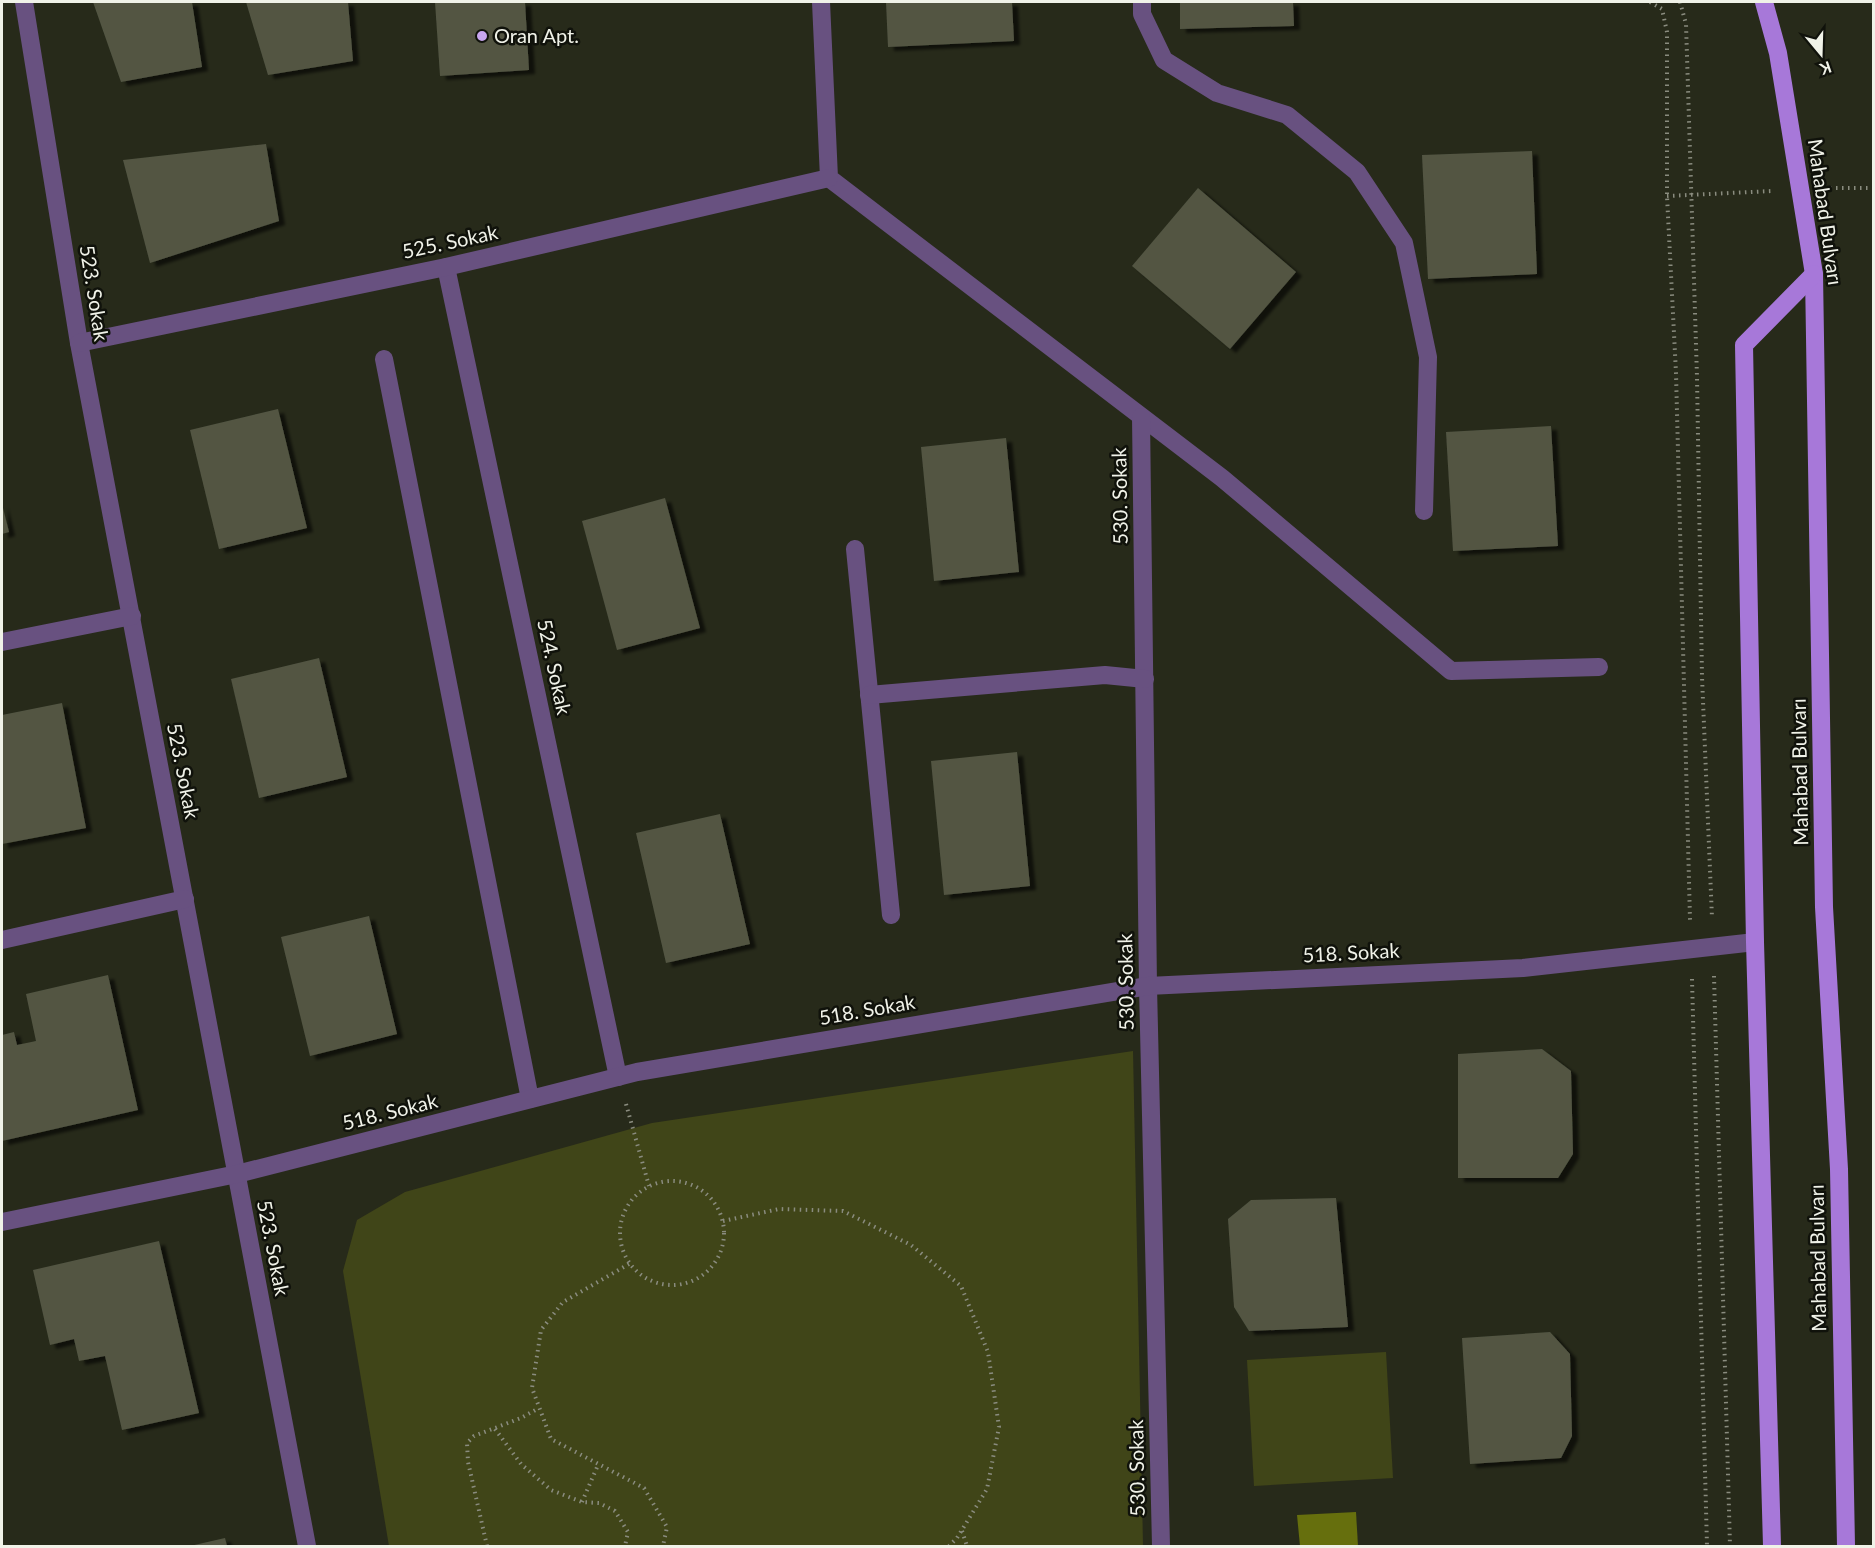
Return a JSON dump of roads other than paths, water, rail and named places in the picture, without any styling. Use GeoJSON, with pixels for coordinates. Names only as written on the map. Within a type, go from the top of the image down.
{"type":"FeatureCollection","features":[{"type":"Feature","properties":{"kind":"main road","name":"Mahabad Bulvarı"},"geometry":{"type":"LineString","coordinates":[[1764,2],[1778,53],[1814,274],[1824,907],[1839,1169],[1846,1546]]}},
{"type":"Feature","properties":{"kind":"main road"},"geometry":{"type":"LineString","coordinates":[[1772,1546],[1755,942],[1744,345],[1814,274]]}},
{"type":"Feature","properties":{"kind":"street","name":"523. Sokak"},"geometry":{"type":"LineString","coordinates":[[24,2],[79,343],[307,1546]]}},
{"type":"Feature","properties":{"kind":"street"},"geometry":{"type":"LineString","coordinates":[[821,2],[828,178],[1222,478],[1451,671],[1599,668]]}},
{"type":"Feature","properties":{"kind":"street"},"geometry":{"type":"LineString","coordinates":[[1142,2],[1142,14],[1164,60],[1216,93],[1287,115],[1357,172],[1404,243],[1428,357],[1424,511]]}},
{"type":"Feature","properties":{"kind":"street","name":"525. Sokak"},"geometry":{"type":"LineString","coordinates":[[79,343],[446,267],[828,178]]}},
{"type":"Feature","properties":{"kind":"street","name":"524. Sokak"},"geometry":{"type":"LineString","coordinates":[[446,267],[618,1077]]}},
{"type":"Feature","properties":{"kind":"street"},"geometry":{"type":"LineString","coordinates":[[384,359],[530,1099]]}},
{"type":"Feature","properties":{"kind":"street","name":"530. Sokak"},"geometry":{"type":"LineString","coordinates":[[1141,417],[1148,986],[1161,1546]]}},
{"type":"Feature","properties":{"kind":"street"},"geometry":{"type":"LineString","coordinates":[[855,549],[891,915]]}},
{"type":"Feature","properties":{"kind":"street"},"geometry":{"type":"LineString","coordinates":[[2,642],[132,616]]}},
{"type":"Feature","properties":{"kind":"street"},"geometry":{"type":"LineString","coordinates":[[869,695],[1105,675],[1144,679]]}},
{"type":"Feature","properties":{"kind":"street"},"geometry":{"type":"LineString","coordinates":[[2,940],[184,899]]}},
{"type":"Feature","properties":{"kind":"street","name":"518. Sokak"},"geometry":{"type":"LineString","coordinates":[[2,1222],[237,1174],[637,1072],[1148,986],[1523,968],[1755,942]]}},
{"type":"Feature","properties":{"kind":"place","name":"Oran Apt."},"geometry":{"type":"Point","coordinates":[482,36]}}]}
